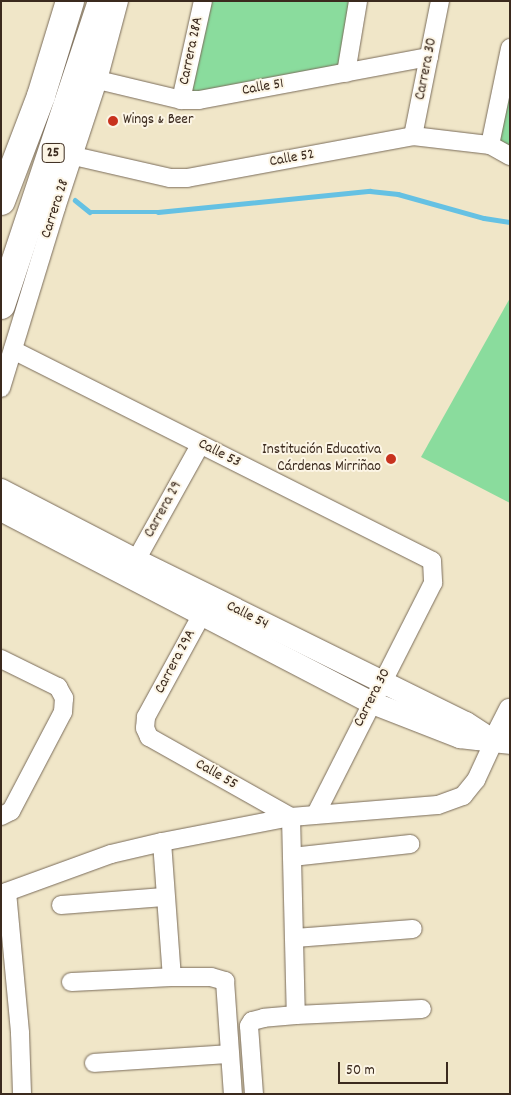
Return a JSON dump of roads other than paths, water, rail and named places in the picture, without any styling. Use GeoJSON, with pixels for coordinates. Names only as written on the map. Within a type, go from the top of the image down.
{"type":"FeatureCollection","features":[{"type":"Feature","properties":{"kind":"main road","name":"25"},"geometry":{"type":"LineString","coordinates":[[1,201],[41,96],[70,1]]}},
{"type":"Feature","properties":{"kind":"main road","name":"Carrera 28"},"geometry":{"type":"LineString","coordinates":[[1,305],[102,1]]}},
{"type":"Feature","properties":{"kind":"street","name":"Carrera 28"},"geometry":{"type":"LineString","coordinates":[[1,388],[98,80],[119,1]]}},
{"type":"Feature","properties":{"kind":"street","name":"Carrera 28A"},"geometry":{"type":"LineString","coordinates":[[181,100],[203,1]]}},
{"type":"Feature","properties":{"kind":"street"},"geometry":{"type":"LineString","coordinates":[[346,73],[358,1]]}},
{"type":"Feature","properties":{"kind":"street","name":"Carrera 30"},"geometry":{"type":"LineString","coordinates":[[413,136],[440,1]]}},
{"type":"Feature","properties":{"kind":"street"},"geometry":{"type":"LineString","coordinates":[[490,145],[510,48]]}},
{"type":"Feature","properties":{"kind":"street","name":"Calle 51"},"geometry":{"type":"LineString","coordinates":[[98,80],[181,100],[346,73],[429,57]]}},
{"type":"Feature","properties":{"kind":"street","name":"Calle 52"},"geometry":{"type":"LineString","coordinates":[[74,156],[170,178],[187,178],[413,136],[490,145],[510,156]]}},
{"type":"Feature","properties":{"kind":"street","name":"Calle 53"},"geometry":{"type":"LineString","coordinates":[[14,350],[432,561],[433,583]]}},
{"type":"Feature","properties":{"kind":"street","name":"Carrera 29"},"geometry":{"type":"LineString","coordinates":[[132,568],[200,445]]}},
{"type":"Feature","properties":{"kind":"street","name":"Calle 54"},"geometry":{"type":"LineString","coordinates":[[1,490],[132,568]]}},
{"type":"Feature","properties":{"kind":"street","name":"Calle 54"},"geometry":{"type":"LineString","coordinates":[[1,510],[132,568],[460,737],[502,742]]}},
{"type":"Feature","properties":{"kind":"street","name":"Carrera 30"},"geometry":{"type":"LineString","coordinates":[[316,814],[375,692],[433,583]]}},
{"type":"Feature","properties":{"kind":"street","name":"Carrera 29A"},"geometry":{"type":"LineString","coordinates":[[145,728],[146,717],[206,606]]}},
{"type":"Feature","properties":{"kind":"street"},"geometry":{"type":"LineString","coordinates":[[1,659],[58,687],[64,698],[63,712],[33,770],[11,811],[2,816]]}},
{"type":"Feature","properties":{"kind":"street"},"geometry":{"type":"LineString","coordinates":[[22,1094],[20,1033],[4,893],[111,854],[162,842],[291,817],[438,805],[463,796],[502,742],[510,710]]}},
{"type":"Feature","properties":{"kind":"street","name":"Calle 55"},"geometry":{"type":"LineString","coordinates":[[145,728],[149,736],[291,817]]}},
{"type":"Feature","properties":{"kind":"street"},"geometry":{"type":"LineString","coordinates":[[291,817],[296,1015]]}},
{"type":"Feature","properties":{"kind":"street"},"geometry":{"type":"LineString","coordinates":[[162,842],[164,897],[172,977]]}},
{"type":"Feature","properties":{"kind":"street"},"geometry":{"type":"LineString","coordinates":[[292,857],[410,844]]}},
{"type":"Feature","properties":{"kind":"street"},"geometry":{"type":"LineString","coordinates":[[61,905],[164,897]]}},
{"type":"Feature","properties":{"kind":"street"},"geometry":{"type":"LineString","coordinates":[[295,938],[412,929]]}},
{"type":"Feature","properties":{"kind":"street"},"geometry":{"type":"LineString","coordinates":[[71,982],[172,977],[211,977],[225,981],[233,1094]]}},
{"type":"Feature","properties":{"kind":"street"},"geometry":{"type":"LineString","coordinates":[[254,1094],[249,1026],[258,1020],[296,1015],[422,1009]]}},
{"type":"Feature","properties":{"kind":"street"},"geometry":{"type":"LineString","coordinates":[[94,1063],[230,1054]]}},
{"type":"Feature","properties":{"kind":"waterway"},"geometry":{"type":"LineString","coordinates":[[75,200],[90,212],[158,212],[370,191],[398,194],[484,218],[510,222]]}},
{"type":"Feature","properties":{"kind":"place","name":"Wings & Beer"},"geometry":{"type":"Point","coordinates":[113,121]}},
{"type":"Feature","properties":{"kind":"place","name":"Institución Educativa Cárdenas Mirriñao"},"geometry":{"type":"Point","coordinates":[391,459]}}]}
